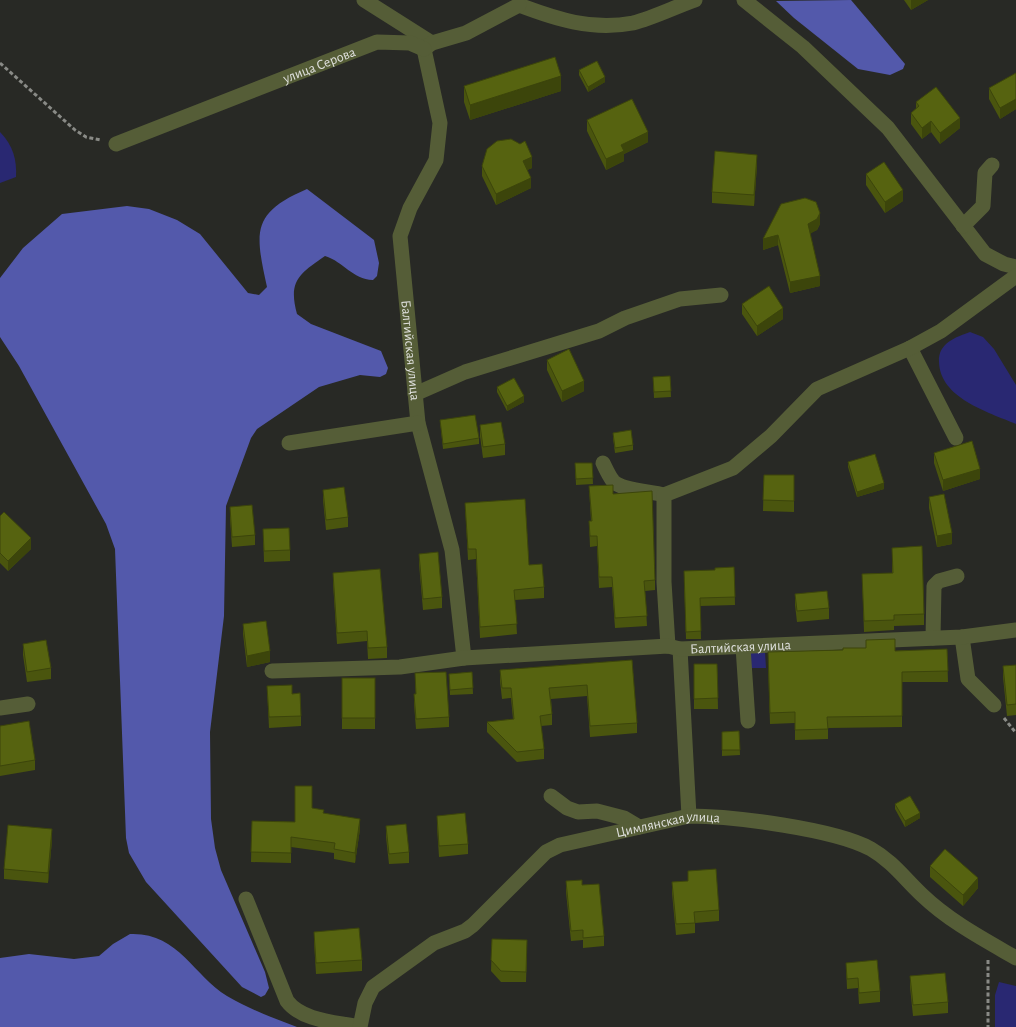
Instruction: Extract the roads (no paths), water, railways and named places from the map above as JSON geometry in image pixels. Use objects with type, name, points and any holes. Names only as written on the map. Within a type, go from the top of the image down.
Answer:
[{"type":"street","points":[[364,0],[428,46],[466,33],[519,3],[573,24],[592,25],[632,23],[695,0]]},
{"type":"street","points":[[744,0],[803,47],[888,128],[985,254],[1004,264],[1016,267]]},
{"type":"street","name":"улица Серова","points":[[116,144],[377,42],[410,43],[428,46]]},
{"type":"street","name":"Балтийская улица","points":[[428,46],[440,122],[436,160],[410,208],[400,236],[418,423],[452,550],[464,658]]},
{"type":"street","points":[[963,226],[983,206],[985,173],[992,165]]},
{"type":"street","points":[[603,463],[614,482],[623,487],[650,490],[664,495],[734,468],[771,436],[817,389],[910,348],[955,321],[1016,276]]},
{"type":"street","points":[[415,394],[465,372],[599,331],[626,318],[680,299],[721,295]]},
{"type":"street","points":[[910,348],[956,438]]},
{"type":"street","points":[[290,443],[418,423]]},
{"type":"street","points":[[664,495],[664,582],[674,648],[689,816]]},
{"type":"street","points":[[933,638],[934,586],[939,581],[956,576]]},
{"type":"street","name":"Балтийская улица","points":[[272,671],[400,667],[464,658],[962,637],[1016,630]]},
{"type":"street","points":[[962,637],[968,679],[994,705]]},
{"type":"street","points":[[743,647],[748,722]]},
{"type":"street","points":[[0,708],[28,704]]},
{"type":"street","points":[[551,796],[567,808],[578,812],[597,811],[624,818],[639,827]]},
{"type":"street","name":"Цимлянская улица","points":[[359,1027],[365,1003],[373,987],[434,944],[466,931],[539,857],[560,845],[689,816],[711,816],[801,829],[848,840],[871,849],[892,864],[930,901],[960,925],[1016,958]]},
{"type":"street","points":[[246,899],[287,1001],[293,1009],[311,1017],[359,1027]]}]
